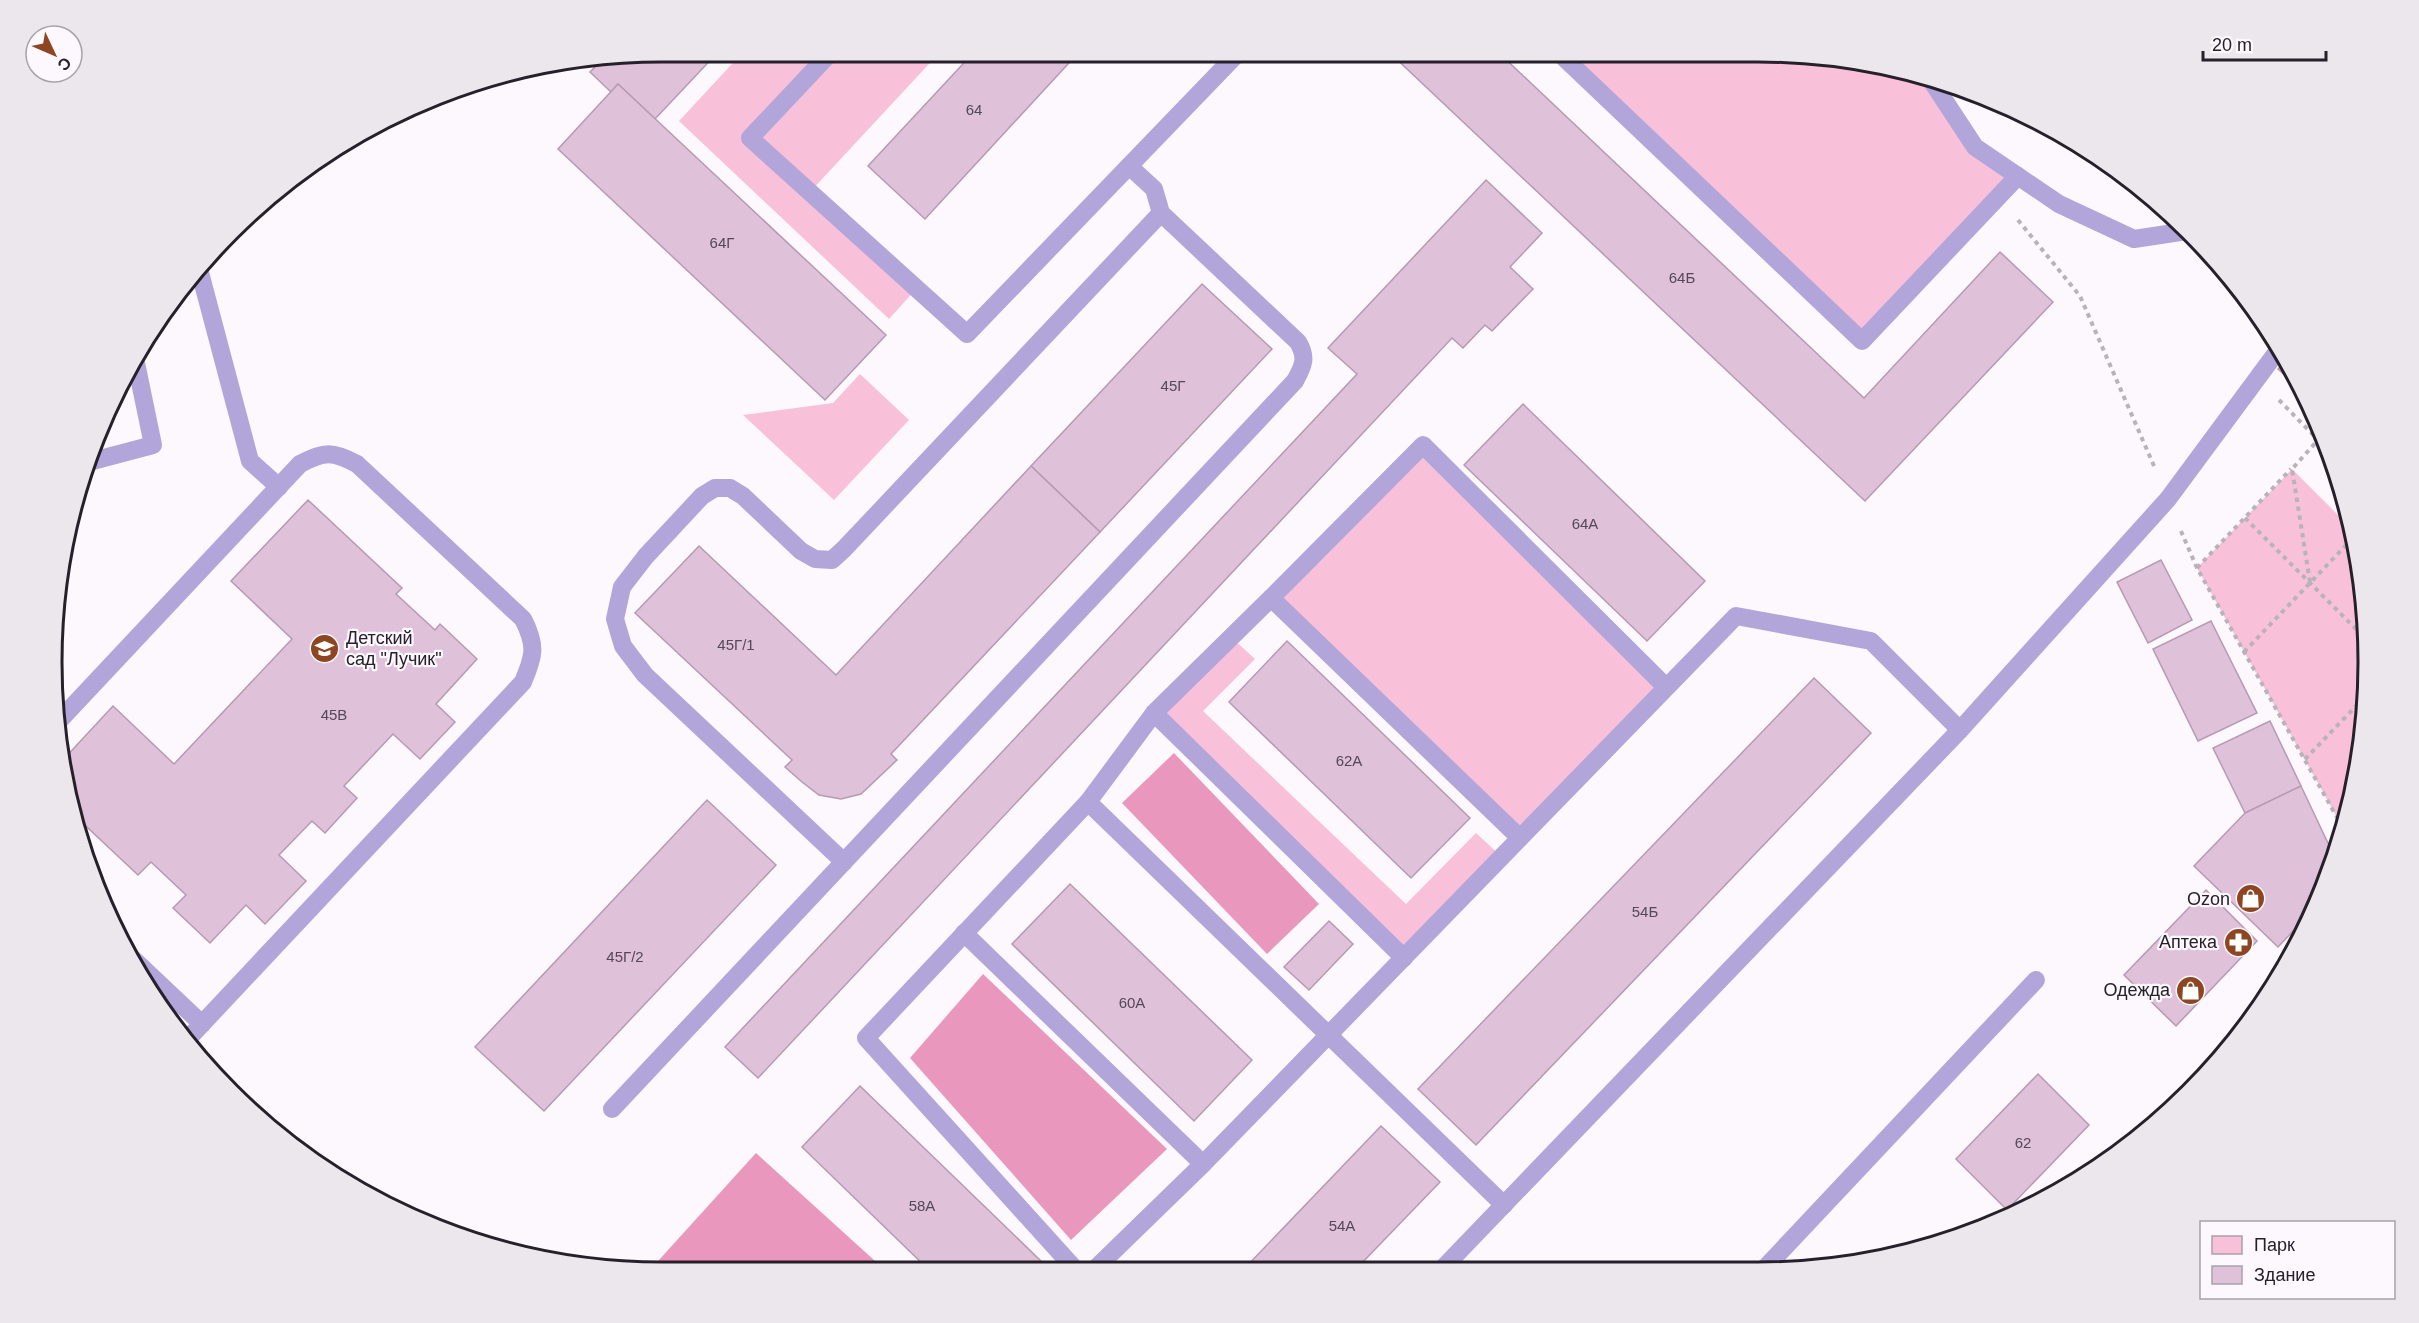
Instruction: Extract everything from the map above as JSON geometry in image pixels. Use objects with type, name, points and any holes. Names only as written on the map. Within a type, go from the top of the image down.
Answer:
[{"type":"lane","points":[[822,62],[750,138],[968,334],[1229,62]]},
{"type":"lane","points":[[1569,62],[1862,340],[2018,176]]},
{"type":"lane","points":[[1937,89],[1975,147],[2059,204],[2134,239],[2177,232]]},
{"type":"lane","points":[[612,1109],[1295,381],[1304,364],[1304,353],[1298,342],[1161,213],[1154,189],[1129,166]]},
{"type":"lane","points":[[844,862],[645,675],[623,646],[615,619],[622,587],[645,556],[694,505],[715,488],[730,488],[743,496],[801,551],[815,559],[832,560],[1161,213]]},
{"type":"lane","points":[[201,277],[250,461],[279,487]]},
{"type":"lane","points":[[1449,1262],[1960,730],[2168,499],[2274,357]]},
{"type":"lane","points":[[96,460],[153,445],[137,370]]},
{"type":"lane","points":[[1069,1262],[866,1038],[1088,802],[1155,713],[1423,445],[1666,687]]},
{"type":"lane","points":[[64,715],[300,464],[319,454],[339,454],[357,464],[523,619],[532,637],[533,658],[523,682],[192,1035]]},
{"type":"lane","points":[[1271,598],[1520,838]]},
{"type":"lane","points":[[1102,1262],[1203,1164],[1736,616],[1871,641],[1960,730]]},
{"type":"lane","points":[[1155,713],[1404,958]]},
{"type":"lane","points":[[1088,802],[1504,1205]]},
{"type":"lane","points":[[964,933],[1203,1164]]},
{"type":"lane","points":[[151,975],[202,1024]]},
{"type":"lane","points":[[1771,1261],[2036,980]]},
{"type":"path","points":[[2259,379],[2313,435]]},
{"type":"path","points":[[2197,568],[2316,442]]},
{"type":"path","points":[[2292,469],[2311,583]]},
{"type":"path","points":[[2245,518],[2356,629]]},
{"type":"path","points":[[2244,652],[2346,545]]},
{"type":"path","points":[[2305,759],[2355,707]]},
{"type":"green space","points":[[734,62],[931,62],[810,192],[916,289],[889,319],[679,121]]},
{"type":"green space","points":[[1569,62],[1797,63],[1875,73],[1937,89],[1975,147],[2018,176],[1862,341]]},
{"type":"green space","points":[[860,374],[909,420],[834,500],[743,415],[833,403]]},
{"type":"green space","points":[[1423,445],[1666,687],[1520,838],[1271,598]]},
{"type":"green space","points":[[2292,469],[2339,516],[2352,583],[2358,662],[2352,740],[2337,817],[2197,568]]},
{"type":"green space","points":[[1231,637],[1255,659],[1203,711],[1406,904],[1476,833],[1502,857],[1404,958],[1154,713]]},
{"type":"shaded area","points":[[1174,753],[1319,904],[1267,954],[1122,803]]},
{"type":"shaded area","points":[[983,974],[1167,1149],[1071,1240],[910,1058]]},
{"type":"shaded area","points":[[756,1153],[876,1262],[662,1262],[657,1262]]},
{"type":"building","points":[[709,62],[655,119],[618,84],[611,92],[590,72],[596,66],[622,63]]},
{"type":"building","points":[[965,62],[1070,62],[925,219],[868,166]]},
{"type":"building","points":[[1400,62],[1509,62],[1864,398],[2000,252],[2053,302],[1865,501]]},
{"type":"building","points":[[618,84],[886,335],[825,400],[558,149]]},
{"type":"building","points":[[1486,180],[1542,233],[1510,267],[1533,289],[1492,331],[1485,325],[1463,348],[1452,338],[758,1078],[725,1047],[1357,374],[1328,348]]},
{"type":"building","points":[[1202,284],[1272,349],[1100,532],[1031,466]]},
{"type":"building","points":[[1523,404],[1705,581],[1647,641],[1464,465]]},
{"type":"building","points":[[1031,466],[1100,532],[891,754],[897,760],[861,794],[841,799],[819,795],[802,782],[785,767],[792,760],[635,613],[699,546],[836,675]]},
{"type":"building","points":[[308,500],[402,588],[396,594],[435,630],[440,624],[477,659],[436,704],[455,722],[420,759],[393,734],[344,786],[357,798],[325,833],[312,821],[279,855],[306,881],[265,924],[246,905],[210,943],[173,908],[186,895],[151,862],[138,875],[84,824],[69,753],[113,706],[174,764],[292,639],[231,581]]},
{"type":"building","points":[[2161,560],[2192,620],[2148,643],[2117,582]]},
{"type":"building","points":[[2211,621],[2257,713],[2198,741],[2153,649]]},
{"type":"building","points":[[1287,641],[1470,818],[1411,878],[1229,702]]},
{"type":"building","points":[[1814,678],[1871,733],[1476,1145],[1418,1089]]},
{"type":"building","points":[[2270,721],[2301,786],[2245,813],[2213,748]]},
{"type":"building","points":[[2301,786],[2329,845],[2296,927],[2278,947],[2194,866],[2245,813]]},
{"type":"building","points":[[707,800],[776,865],[544,1111],[475,1047]]},
{"type":"building","points":[[1070,884],[1252,1060],[1194,1121],[1012,944]]},
{"type":"building","points":[[2206,890],[2257,941],[2176,1026],[2124,975]]},
{"type":"building","points":[[1329,921],[1353,944],[1309,990],[1284,967]]},
{"type":"building","points":[[2038,1074],[2089,1125],[2012,1205],[2005,1208],[1956,1159]]},
{"type":"building","points":[[860,1086],[1042,1262],[921,1262],[802,1147]]},
{"type":"building","points":[[1381,1126],[1440,1182],[1363,1262],[1251,1262]]},
{"type":"place","name":"Детский сад \"Лучик\"","points":[[325,648]]},
{"type":"place","name":"Ozon","points":[[2251,899]]},
{"type":"place","name":"Аптека","points":[[2238,942]]},
{"type":"place","name":"Одежда","points":[[2191,990]]}]
